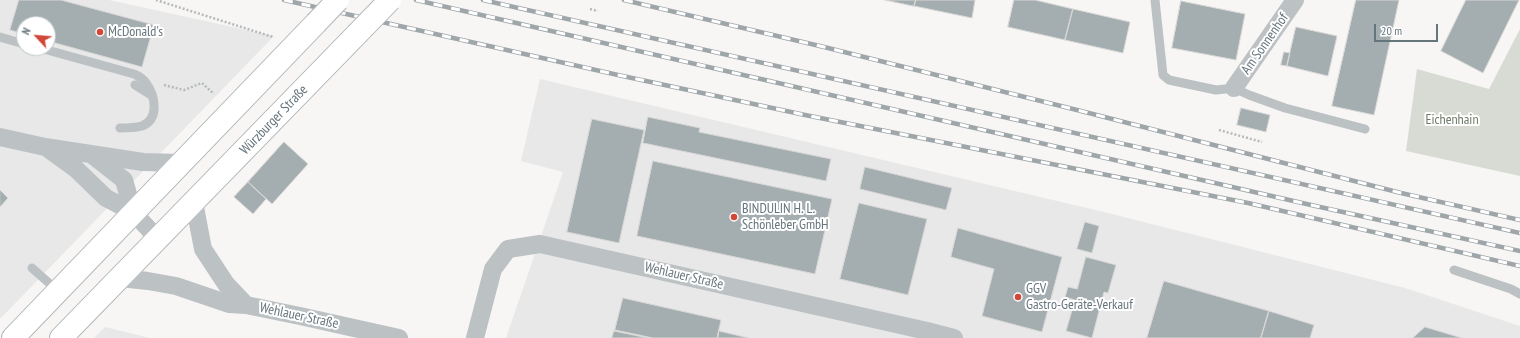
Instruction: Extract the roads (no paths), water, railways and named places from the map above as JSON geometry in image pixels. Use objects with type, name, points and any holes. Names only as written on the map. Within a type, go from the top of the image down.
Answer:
[{"type":"main road","points":[[13,338],[338,0]]},
{"type":"main road","name":"Würzburger Straße","points":[[61,338],[390,0]]},
{"type":"street","name":"Am Sonnenhof","points":[[1234,88],[1295,0]]},
{"type":"street","points":[[0,137],[45,147],[143,162],[181,164]]},
{"type":"street","points":[[45,147],[76,169],[106,198],[133,212],[158,239]]},
{"type":"street","points":[[89,153],[124,180],[133,212]]},
{"type":"street","name":"Wehlauer Straße","points":[[194,202],[203,249],[226,284],[246,306]]},
{"type":"street","name":"Wehlauer Straße","points":[[475,338],[493,269],[508,249],[540,244],[954,338]]},
{"type":"street","name":"Wehlauer Straße","points":[[120,278],[176,286],[229,304],[246,306],[399,338]]},
{"type":"lane","points":[[1155,0],[1163,75],[1169,80],[1216,90],[1234,88],[1285,108],[1365,128]]},
{"type":"lane","points":[[0,37],[16,42]]},
{"type":"lane","points":[[56,52],[134,74],[146,82],[155,108],[148,122],[142,126],[120,128]]},
{"type":"lane","points":[[135,85],[151,95]]},
{"type":"lane","points":[[32,268],[58,291]]},
{"type":"lane","points":[[1454,270],[1511,289],[1520,294]]},
{"type":"railway","points":[[284,0],[618,75],[805,115],[1248,203],[1520,266]]},
{"type":"railway","points":[[416,0],[1311,205],[1520,251]]},
{"type":"railway","points":[[483,0],[1520,233]]},
{"type":"railway","points":[[624,0],[824,47],[1401,193],[1520,220]]},
{"type":"place","name":"McDonald's","points":[[100,32]]},
{"type":"place","name":"BINDULIN H. L. Schönleber GmbH","points":[[734,217]]},
{"type":"place","name":"GGV Gastro-Geräte-Verkauf","points":[[1018,297]]},
{"type":"park label","name":"Eichenhain","points":[[1452,120]]}]
